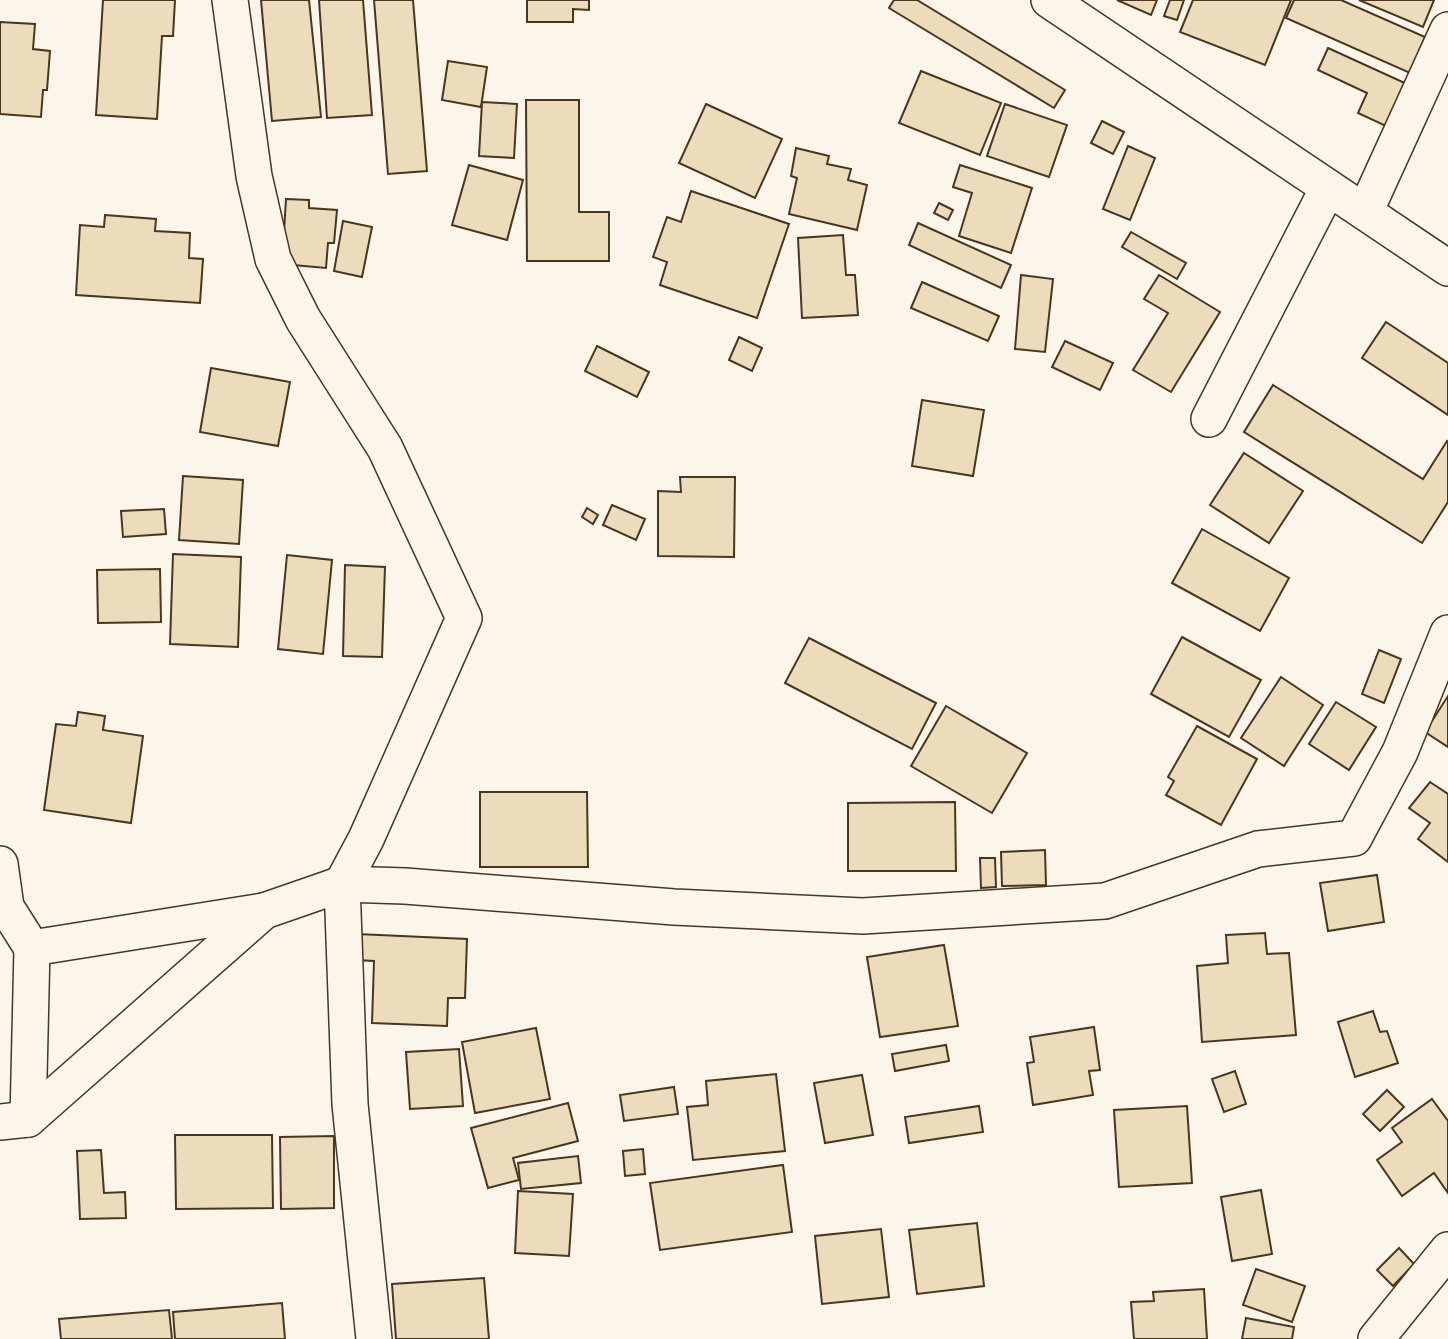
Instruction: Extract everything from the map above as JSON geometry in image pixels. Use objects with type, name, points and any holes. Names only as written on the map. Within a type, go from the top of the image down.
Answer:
[{"type":"street","points":[[230,0],[254,176],[273,258],[303,318],[385,447],[464,618],[366,839],[342,884],[350,1104],[374,1339]]},
{"type":"street","points":[[1049,0],[1448,268]]},
{"type":"street","points":[[1365,212],[1448,30]]},
{"type":"street","points":[[1209,419],[1328,188]]},
{"type":"street","points":[[32,948],[264,911],[342,884],[418,887],[674,907],[863,915],[1105,901],[1258,849],[1354,838],[1400,752],[1448,633]]},
{"type":"street","points":[[0,864],[6,906],[32,948],[14,1121]]},
{"type":"street","points":[[14,1121],[264,911]]},
{"type":"street","points":[[1376,1339],[1448,1250]]},
{"type":"building","points":[[103,0],[175,0],[173,36],[162,36],[157,119],[96,115]]},
{"type":"building","points":[[261,0],[309,0],[321,117],[272,121]]},
{"type":"building","points":[[319,0],[363,0],[372,115],[327,118]]},
{"type":"building","points":[[374,0],[413,0],[427,171],[388,174]]},
{"type":"building","points":[[527,0],[589,0],[589,10],[573,9],[573,22],[527,22]]},
{"type":"building","points":[[894,0],[917,0],[1065,90],[1054,108],[889,8]]},
{"type":"building","points":[[1117,0],[1157,0],[1151,15]]},
{"type":"building","points":[[1170,0],[1184,0],[1177,20],[1164,16]]},
{"type":"building","points":[[1193,0],[1291,0],[1265,65],[1180,32]]},
{"type":"building","points":[[1294,0],[1341,0],[1425,37],[1410,73],[1286,18]]},
{"type":"building","points":[[1359,0],[1434,0],[1423,27]]},
{"type":"building","points":[[0,22],[35,24],[33,49],[50,51],[47,90],[43,90],[41,117],[0,114]]},
{"type":"building","points":[[1328,48],[1407,84],[1388,127],[1358,113],[1367,93],[1318,70]]},
{"type":"building","points":[[448,61],[487,67],[481,107],[442,100]]},
{"type":"building","points":[[921,71],[1001,103],[980,155],[899,123]]},
{"type":"building","points":[[526,100],[579,100],[579,212],[609,212],[609,261],[527,261]]},
{"type":"building","points":[[482,102],[517,104],[514,158],[479,156]]},
{"type":"building","points":[[706,104],[782,139],[755,198],[679,163]]},
{"type":"building","points":[[1005,104],[1067,125],[1049,177],[987,156]]},
{"type":"building","points":[[1102,121],[1124,132],[1113,154],[1091,143]]},
{"type":"building","points":[[1128,146],[1155,158],[1130,220],[1103,209]]},
{"type":"building","points":[[796,148],[829,156],[827,164],[851,169],[848,180],[867,185],[857,230],[789,214],[797,178],[791,176]]},
{"type":"building","points":[[469,165],[523,180],[507,240],[452,225]]},
{"type":"building","points":[[960,165],[1032,188],[1011,253],[959,236],[972,193],[953,187]]},
{"type":"building","points":[[691,191],[789,224],[757,318],[660,285],[667,262],[653,257],[667,217],[681,222]]},
{"type":"building","points":[[286,199],[309,200],[309,208],[337,210],[334,243],[328,243],[326,268],[282,264]]},
{"type":"building","points":[[939,203],[953,210],[948,220],[934,213]]},
{"type":"building","points":[[105,215],[156,219],[155,231],[190,233],[189,258],[203,259],[200,303],[76,295],[80,225],[104,227]]},
{"type":"building","points":[[343,221],[372,227],[362,277],[334,271]]},
{"type":"building","points":[[918,223],[1011,265],[1001,288],[909,245]]},
{"type":"building","points":[[1131,232],[1186,263],[1177,279],[1122,247]]},
{"type":"building","points":[[843,235],[846,275],[855,275],[858,315],[802,318],[798,238]]},
{"type":"building","points":[[1021,275],[1053,279],[1045,352],[1015,349]]},
{"type":"building","points":[[1159,275],[1220,312],[1171,392],[1133,370],[1168,313],[1144,299]]},
{"type":"building","points":[[922,282],[999,316],[988,341],[911,308]]},
{"type":"building","points":[[1386,322],[1448,363],[1448,415],[1362,358]]},
{"type":"building","points":[[739,337],[762,348],[752,371],[729,360]]},
{"type":"building","points":[[1065,341],[1113,363],[1100,390],[1052,367]]},
{"type":"building","points":[[597,346],[649,372],[637,397],[585,371]]},
{"type":"building","points":[[211,368],[290,382],[278,446],[200,432]]},
{"type":"building","points":[[1273,385],[1423,479],[1448,442],[1448,502],[1422,543],[1244,432]]},
{"type":"building","points":[[922,400],[984,410],[973,476],[912,466]]},
{"type":"building","points":[[1244,453],[1303,491],[1269,543],[1210,505]]},
{"type":"building","points":[[183,476],[243,480],[239,544],[179,540]]},
{"type":"building","points":[[680,477],[735,477],[734,557],[658,556],[658,491],[681,492]]},
{"type":"building","points":[[612,505],[645,519],[636,540],[603,525]]},
{"type":"building","points":[[587,508],[598,515],[593,524],[582,517]]},
{"type":"building","points":[[164,509],[166,534],[123,537],[121,511]]},
{"type":"building","points":[[1202,529],[1289,578],[1260,631],[1172,583]]},
{"type":"building","points":[[173,554],[241,557],[238,647],[170,644]]},
{"type":"building","points":[[287,555],[332,560],[323,654],[278,649]]},
{"type":"building","points":[[345,565],[385,567],[382,657],[343,656]]},
{"type":"building","points":[[160,569],[161,622],[98,623],[97,570]]},
{"type":"building","points":[[1182,637],[1261,680],[1229,737],[1151,694]]},
{"type":"building","points":[[809,638],[936,703],[912,749],[785,683]]},
{"type":"building","points":[[1379,650],[1401,659],[1384,703],[1362,694]]},
{"type":"building","points":[[1281,677],[1323,705],[1284,766],[1241,738]]},
{"type":"building","points":[[1448,696],[1448,747],[1425,732]]},
{"type":"building","points":[[1336,702],[1376,727],[1349,770],[1309,744]]},
{"type":"building","points":[[946,706],[1027,753],[992,813],[911,766]]},
{"type":"building","points":[[78,712],[105,716],[103,730],[143,736],[131,823],[44,810],[56,724],[76,726]]},
{"type":"building","points":[[1197,726],[1257,759],[1221,825],[1166,795],[1174,781],[1168,777]]},
{"type":"building","points":[[1430,782],[1448,794],[1448,862],[1418,839],[1430,823],[1409,808]]},
{"type":"building","points":[[480,792],[587,792],[588,867],[480,867]]},
{"type":"building","points":[[955,802],[956,871],[848,871],[848,803]]},
{"type":"building","points":[[1045,850],[1046,885],[1002,886],[1001,852]]},
{"type":"building","points":[[980,858],[995,858],[996,887],[981,888]]},
{"type":"building","points":[[1377,875],[1384,922],[1328,931],[1320,883]]},
{"type":"building","points":[[1265,933],[1267,954],[1289,953],[1296,1035],[1202,1042],[1197,966],[1228,963],[1226,935]]},
{"type":"building","points":[[357,934],[467,939],[465,998],[448,998],[447,1026],[372,1023],[374,961],[356,960]]},
{"type":"building","points":[[944,945],[958,1026],[880,1037],[867,957]]},
{"type":"building","points":[[1373,1011],[1380,1032],[1387,1031],[1398,1063],[1355,1077],[1338,1022]]},
{"type":"building","points":[[1094,1027],[1100,1070],[1089,1071],[1093,1095],[1033,1105],[1027,1063],[1034,1062],[1030,1037]]},
{"type":"building","points":[[536,1028],[550,1099],[475,1113],[462,1042]]},
{"type":"building","points":[[946,1045],[949,1061],[895,1071],[892,1054]]},
{"type":"building","points":[[459,1049],[463,1106],[410,1109],[406,1052]]},
{"type":"building","points":[[1235,1071],[1246,1104],[1224,1112],[1212,1079]]},
{"type":"building","points":[[776,1074],[785,1151],[693,1160],[687,1107],[708,1105],[706,1081]]},
{"type":"building","points":[[862,1075],[873,1135],[825,1143],[814,1083]]},
{"type":"building","points":[[674,1087],[678,1114],[624,1121],[620,1095]]},
{"type":"building","points":[[1387,1090],[1404,1107],[1380,1131],[1363,1114]]},
{"type":"building","points":[[1432,1099],[1448,1121],[1448,1193],[1434,1173],[1402,1196],[1377,1160],[1402,1142],[1392,1128]]},
{"type":"building","points":[[568,1103],[578,1141],[513,1158],[519,1180],[488,1188],[471,1128]]},
{"type":"building","points":[[979,1106],[983,1132],[909,1143],[905,1117]]},
{"type":"building","points":[[1187,1106],[1192,1183],[1119,1187],[1114,1110]]},
{"type":"building","points":[[175,1135],[272,1135],[273,1208],[176,1209]]},
{"type":"building","points":[[334,1136],[334,1208],[281,1209],[280,1137]]},
{"type":"building","points":[[643,1149],[645,1174],[625,1176],[623,1151]]},
{"type":"building","points":[[101,1150],[104,1193],[125,1192],[126,1218],[80,1219],[77,1151]]},
{"type":"building","points":[[578,1156],[581,1183],[521,1189],[518,1163]]},
{"type":"building","points":[[783,1165],[792,1232],[660,1250],[650,1183]]},
{"type":"building","points":[[1261,1190],[1272,1254],[1232,1261],[1221,1197]]},
{"type":"building","points":[[518,1191],[573,1194],[569,1256],[515,1253]]},
{"type":"building","points":[[977,1223],[984,1286],[917,1294],[909,1230]]},
{"type":"building","points":[[881,1229],[889,1297],[822,1304],[815,1236]]},
{"type":"building","points":[[1399,1248],[1414,1264],[1393,1286],[1377,1270]]},
{"type":"building","points":[[1256,1269],[1305,1286],[1292,1322],[1243,1305]]},
{"type":"building","points":[[484,1278],[489,1339],[396,1339],[392,1284]]},
{"type":"building","points":[[1204,1289],[1207,1339],[1134,1339],[1131,1302],[1154,1301],[1153,1292]]},
{"type":"building","points":[[282,1303],[285,1339],[175,1339],[173,1312]]},
{"type":"building","points":[[169,1310],[172,1339],[61,1339],[59,1319]]},
{"type":"building","points":[[1246,1318],[1294,1327],[1292,1339],[1242,1339]]}]
